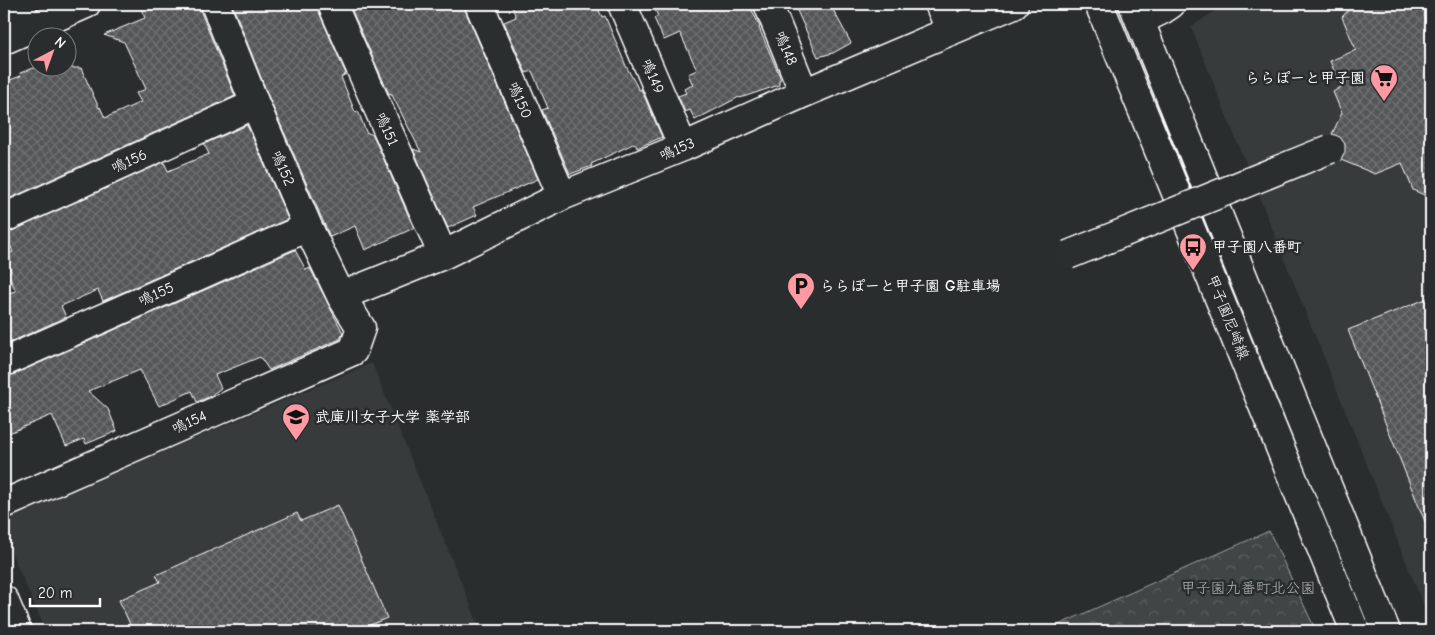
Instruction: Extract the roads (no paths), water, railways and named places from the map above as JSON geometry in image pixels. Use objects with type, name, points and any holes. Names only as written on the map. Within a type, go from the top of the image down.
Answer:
[{"type":"street","points":[[4,12],[23,4]]},
{"type":"street","points":[[4,40],[86,4]]},
{"type":"street","name":"鳴152","points":[[215,4],[255,104],[308,227],[341,296],[361,328]]},
{"type":"street","name":"鳴151","points":[[332,4],[443,255]]},
{"type":"street","name":"鳴150","points":[[479,4],[562,196]]},
{"type":"street","name":"鳴149","points":[[622,4],[684,148]]},
{"type":"street","name":"鳴148","points":[[768,4],[804,93]]},
{"type":"street","points":[[939,4],[951,30]]},
{"type":"street","name":"鳴153","points":[[341,296],[443,255],[562,196],[684,148],[804,93],[1014,4]]},
{"type":"street","name":"甲子園尼崎線","points":[[1099,4],[1355,631]]},
{"type":"street","points":[[1136,12],[1162,10],[1171,4]]},
{"type":"street","name":"甲子園尼崎線","points":[[1136,12],[1386,631]]},
{"type":"street","name":"鳴156","points":[[4,218],[255,104]]},
{"type":"street","points":[[1068,254],[1330,149]]},
{"type":"street","name":"鳴155","points":[[4,362],[308,227]]},
{"type":"street","name":"鳴154","points":[[4,504],[353,350],[361,328]]},
{"type":"street","points":[[4,600],[17,631]]},
{"type":"place","name":"ららぽーと甲子園","points":[[1384,102]]},
{"type":"place","name":"甲子園八番町","points":[[1193,271]]},
{"type":"place","name":"ららぽーと甲子園 G駐車場","points":[[801,310]]},
{"type":"place","name":"武庫川女子大学 薬学部","points":[[296,441]]},
{"type":"park label","name":"甲子園九番町北公園","points":[[1248,588]]}]
